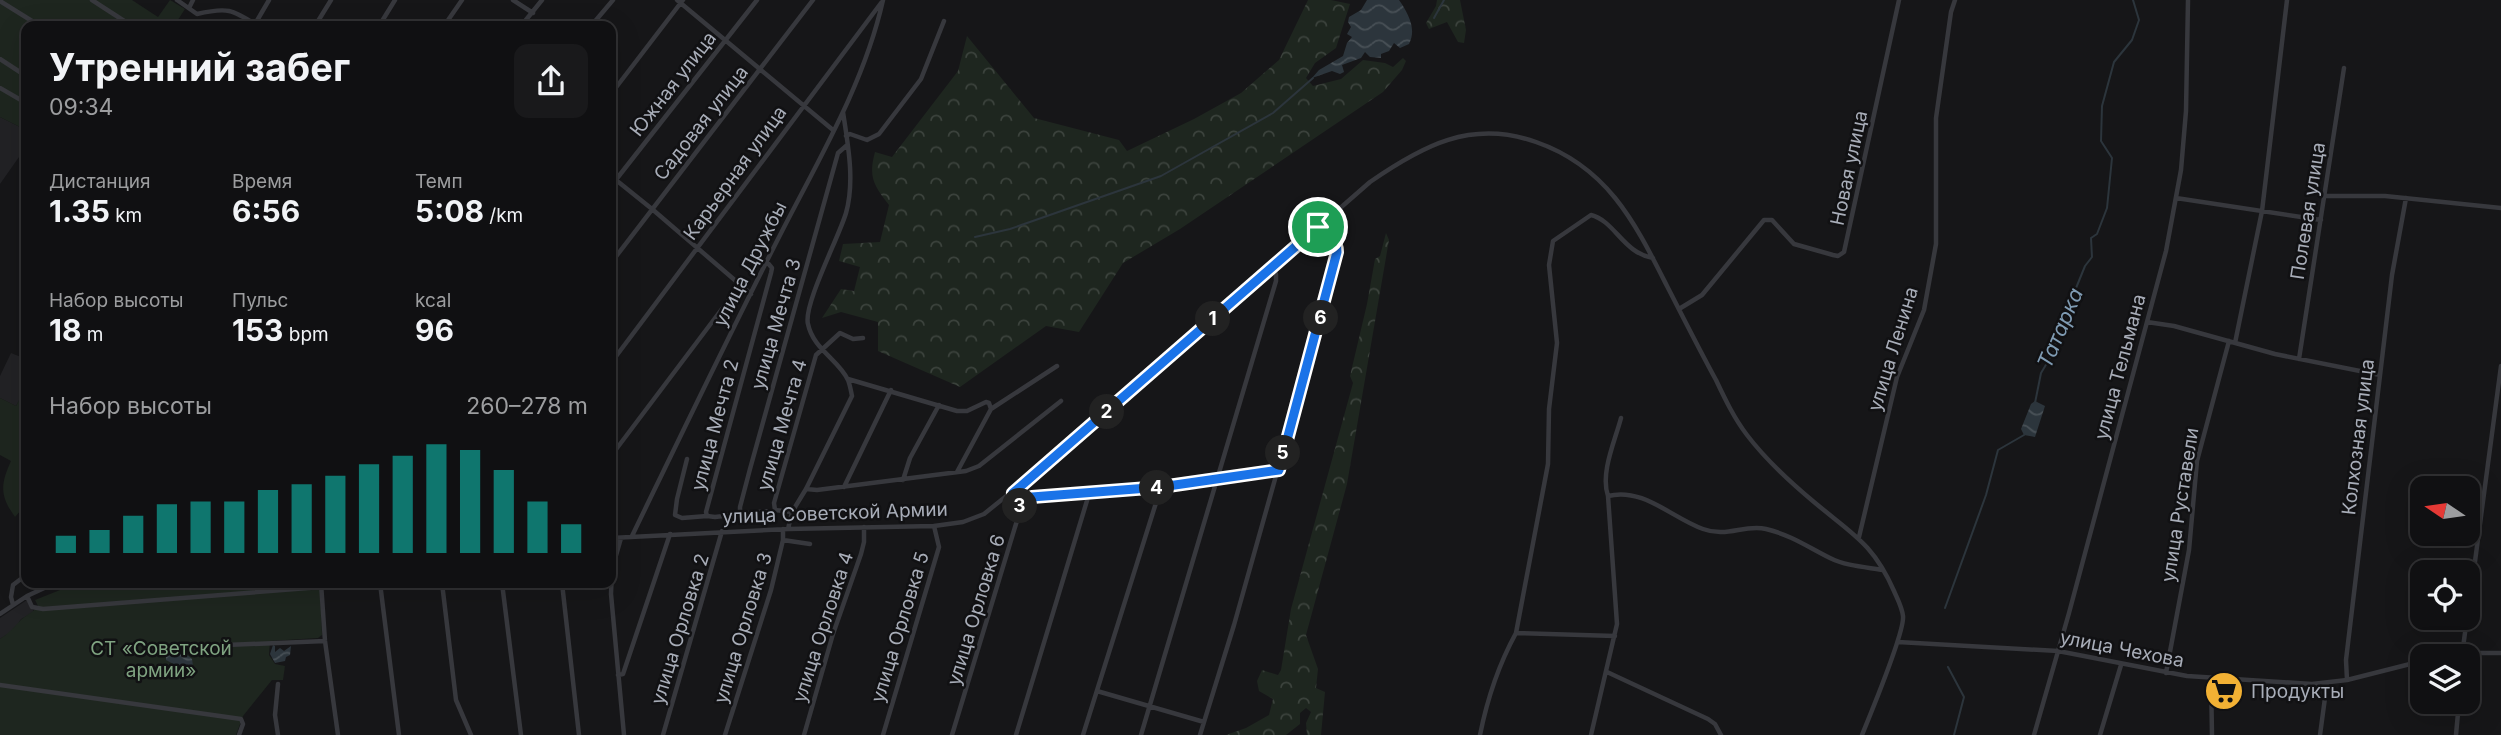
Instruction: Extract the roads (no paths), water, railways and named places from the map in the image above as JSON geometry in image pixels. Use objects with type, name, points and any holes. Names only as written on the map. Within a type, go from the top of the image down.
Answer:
[{"type":"street","points":[[92,0],[124,21]]},
{"type":"street","points":[[177,0],[197,14],[212,9],[227,10],[248,21]]},
{"type":"street","points":[[189,8],[193,0]]},
{"type":"street","points":[[258,21],[270,0]]},
{"type":"street","points":[[317,21],[331,0]]},
{"type":"street","points":[[382,21],[395,0]]},
{"type":"street","points":[[447,21],[462,0]]},
{"type":"street","points":[[513,0],[533,13]]},
{"type":"street","points":[[526,21],[542,0]]},
{"type":"street","points":[[595,21],[613,0]]},
{"type":"street","name":"Южная улица","points":[[616,174],[757,0]]},
{"type":"street","name":"Садовая улица","points":[[616,256],[813,0]]},
{"type":"street","name":"Карьерная улица","points":[[616,356],[883,0]]},
{"type":"street","name":"улица Дружбы","points":[[631,537],[843,110],[874,39],[883,0]]},
{"type":"street","name":"Новая улица","points":[[1679,309],[1702,295],[1764,220],[1772,220],[1794,244],[1838,256],[1844,252],[1899,0]]},
{"type":"street","name":"улица Ленина","points":[[1859,537],[1894,389],[1924,310],[1933,264],[1936,244],[1936,118],[1955,0]]},
{"type":"street","name":"улица Тельмана","points":[[2034,735],[2166,251],[2176,198],[2186,111],[2188,0]]},
{"type":"street","points":[[2262,211],[2287,0]]},
{"type":"street","points":[[0,1],[32,21]]},
{"type":"street","points":[[616,87],[680,1],[759,71],[833,130]]},
{"type":"street","points":[[846,136],[850,134],[867,140],[880,134],[921,79],[944,21]]},
{"type":"street","points":[[0,59],[21,73]]},
{"type":"street","name":"Полевая улица","points":[[2299,359],[2344,68]]},
{"type":"street","points":[[0,88],[21,100]]},
{"type":"street","name":"улица Мечта 4","points":[[822,351],[807,323],[809,307],[846,213],[850,179],[843,110]]},
{"type":"street","name":"улица Советской Армии","points":[[616,538],[722,531],[934,526],[973,519],[994,508],[1013,493],[1370,182],[1405,158],[1437,142],[1475,133],[1500,133],[1550,146],[1593,173],[1619,200],[1653,258],[1746,434],[1796,487],[1859,537],[1884,570],[1903,616],[1898,642]]},
{"type":"street","name":"улица Мечта 3","points":[[740,514],[838,153],[846,146]]},
{"type":"street","points":[[616,180],[751,294]]},
{"type":"street","points":[[2325,196],[2385,196],[2501,208]]},
{"type":"street","points":[[2176,198],[2321,219]]},
{"type":"street","name":"Колхозная улица","points":[[2347,680],[2346,660],[2392,275],[2406,198]]},
{"type":"street","name":"улица Руставели","points":[[2166,673],[2189,550],[2197,461],[2232,342],[2262,211]]},
{"type":"street","points":[[1480,735],[1485,711],[1516,634],[1548,464],[1549,409],[1557,343],[1549,265],[1553,241],[1591,215],[1599,218],[1629,248],[1653,258]]},
{"type":"street","points":[[1200,735],[1279,470],[1337,252],[1337,244],[1332,237],[1318,227]]},
{"type":"street","name":"улица Мечта 2","points":[[766,262],[772,268],[771,273],[706,509],[707,516],[775,510],[792,512]]},
{"type":"street","points":[[1141,735],[1276,281],[1276,274],[1272,269]]},
{"type":"street","points":[[616,449],[740,285]]},
{"type":"street","points":[[2147,322],[2174,326],[2299,359],[2380,376]]},
{"type":"street","name":"улица Мечта 4","points":[[775,510],[774,503],[816,355],[840,334],[853,339],[863,338]]},
{"type":"street","points":[[822,351],[848,379],[963,412],[986,402],[991,409]]},
{"type":"street","points":[[957,473],[991,409],[1057,366]]},
{"type":"street","points":[[2475,560],[2501,366]]},
{"type":"street","name":"улица Орловка 3","points":[[725,735],[771,590],[785,529],[852,396],[848,379]]},
{"type":"street","points":[[844,487],[891,390]]},
{"type":"street","points":[[806,489],[957,473],[979,466],[1061,401]]},
{"type":"street","points":[[902,480],[939,405]]},
{"type":"street","points":[[1591,735],[1615,636],[1618,612],[1605,482],[1621,418]]},
{"type":"street","points":[[687,459],[675,515],[682,518],[707,516]]},
{"type":"street","points":[[1013,493],[1020,506],[1032,497],[1161,487],[1279,470]]},
{"type":"street","points":[[1083,735],[1161,487]]},
{"type":"street","points":[[1018,488],[1032,497]]},
{"type":"street","points":[[1016,735],[1089,494]]},
{"type":"street","points":[[1608,496],[1625,495],[1650,502],[1711,531],[1732,533],[1749,528],[1783,533],[1847,565],[1884,570]]},
{"type":"street","name":"улица Орловка 6","points":[[952,735],[1020,506]]},
{"type":"street","name":"улица Орловка 5","points":[[883,735],[939,547],[934,526]]},
{"type":"street","name":"улица Орловка 4","points":[[804,735],[833,634],[861,554],[864,527]]},
{"type":"street","name":"улица Орловка 2","points":[[663,735],[722,531]]},
{"type":"street","points":[[618,675],[623,674],[670,534]]},
{"type":"street","points":[[616,555],[621,538]]},
{"type":"street","points":[[783,540],[810,544]]},
{"type":"street","points":[[13,605],[13,585],[21,579]]},
{"type":"street","points":[[0,614],[44,588]]},
{"type":"street","points":[[27,596],[32,607],[43,609],[286,588]]},
{"type":"street","points":[[321,588],[325,641],[338,735]]},
{"type":"street","points":[[381,588],[399,735]]},
{"type":"street","points":[[443,588],[456,700],[471,735]]},
{"type":"street","points":[[503,588],[521,735]]},
{"type":"street","points":[[563,588],[579,735]]},
{"type":"street","points":[[611,588],[624,735]]},
{"type":"street","points":[[1516,634],[1615,636]]},
{"type":"street","points":[[202,646],[325,641]]},
{"type":"street","points":[[1862,735],[1898,642]]},
{"type":"street","name":"улица Чехова","points":[[1898,642],[2058,651],[2166,673],[2211,678],[2327,683],[2410,664]]},
{"type":"street","points":[[2480,654],[2501,653]]},
{"type":"street","points":[[2099,735],[2121,665]]},
{"type":"street","points":[[1607,672],[1708,719],[1715,724],[1721,735]]},
{"type":"street","points":[[2211,678],[2212,735]]},
{"type":"street","points":[[2320,735],[2327,683]]},
{"type":"street","points":[[278,684],[275,715],[278,735]]},
{"type":"street","points":[[0,685],[242,719],[239,735]]},
{"type":"street","points":[[1097,691],[1204,722]]},
{"type":"street","points":[[2456,735],[2458,714]]},
{"type":"water","points":[[1367,0],[1399,0],[1412,27],[1409,44],[1400,48],[1394,43],[1389,51],[1381,54],[1381,58],[1370,57],[1365,52],[1361,58],[1342,65],[1344,72],[1340,74],[1332,71],[1312,78],[1319,70],[1343,56],[1352,37],[1347,34],[1351,27],[1349,17],[1361,10]]},
{"type":"water","points":[[2035,401],[2045,406],[2035,437],[2024,435],[2021,429],[2031,404]]},
{"type":"water","points":[[273,645],[275,652],[280,648],[284,651],[291,646],[290,655],[285,661],[275,663],[270,654]]},
{"type":"water","points":[[175,651],[185,653],[192,659],[193,666],[189,671],[180,671],[179,667],[166,660],[166,655]]},
{"type":"waterway","points":[[1434,18],[1444,0]]},
{"type":"waterway","name":"Татарка","points":[[2035,403],[2041,373],[2056,348],[2057,330],[2085,266],[2092,257],[2091,238],[2097,234],[2107,208],[2112,158],[2101,141],[2102,106],[2114,62],[2132,40],[2139,20],[2133,0]]},
{"type":"waterway","points":[[975,237],[1010,229],[1161,176],[1273,113],[1313,78]]},
{"type":"waterway","name":"Татарка","points":[[1945,608],[1986,495],[1998,450],[2024,435]]},
{"type":"waterway","name":"Татарка","points":[[1948,667],[1964,697],[1954,735]]},
{"type":"place","name":"Продукты","points":[[2224,691]]},
{"type":"park label","name":"СТ «Советской армии»","points":[[161,659]]}]
